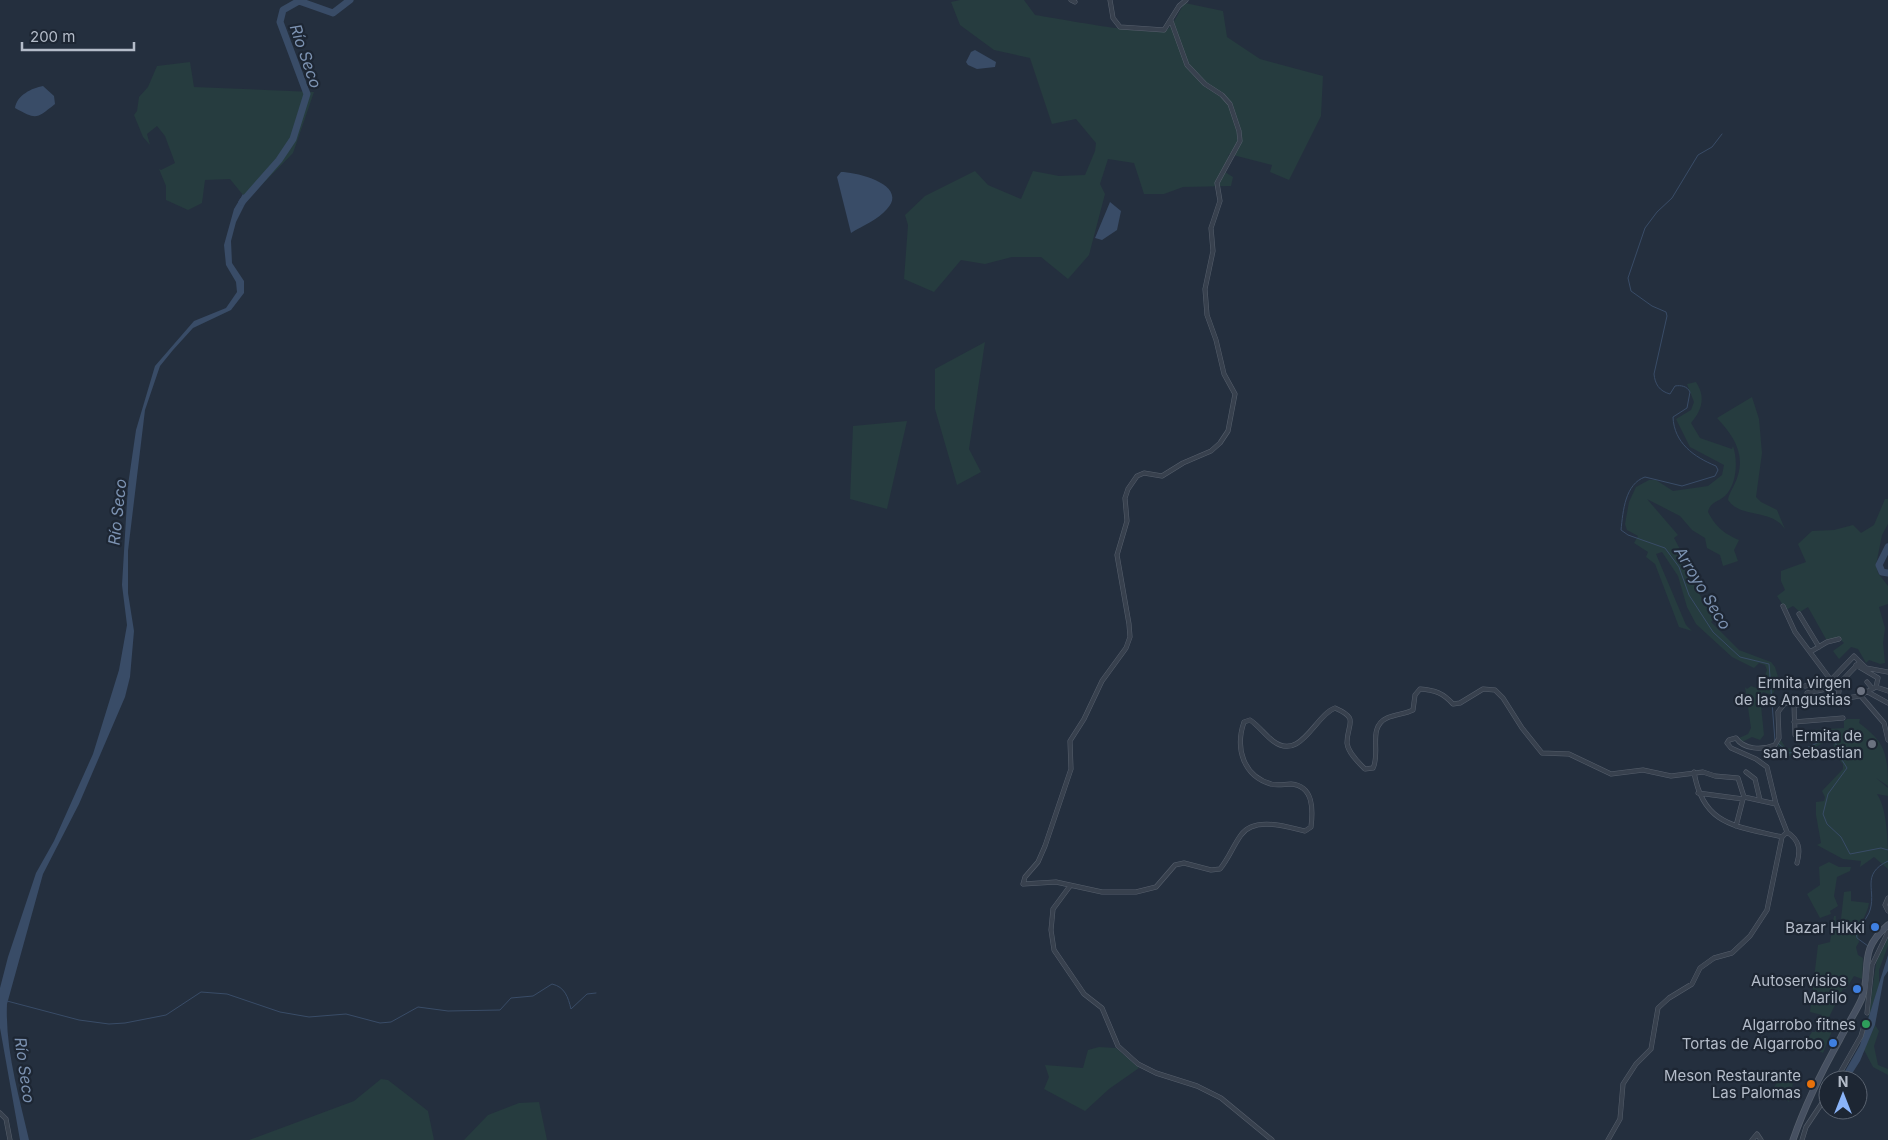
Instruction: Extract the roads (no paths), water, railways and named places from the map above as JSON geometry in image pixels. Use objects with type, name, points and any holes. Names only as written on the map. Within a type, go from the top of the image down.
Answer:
[{"type":"street","points":[[1110,0],[1113,18],[1120,26],[1164,30],[1179,6],[1186,0]]},
{"type":"street","points":[[1171,21],[1187,65],[1205,84],[1222,95],[1230,104],[1239,131],[1240,141],[1217,183],[1220,201],[1211,228],[1213,251],[1205,289],[1207,315],[1216,340],[1224,374],[1236,394],[1228,431],[1220,443],[1211,451],[1162,476],[1144,473],[1137,476],[1128,489],[1125,498],[1127,521],[1119,541],[1117,555],[1130,624],[1130,637],[1126,648],[1102,681],[1084,719],[1070,740],[1071,769],[1045,846],[1038,862],[1025,877],[1024,884],[1056,882],[1102,892],[1136,892],[1156,887],[1163,882],[1175,865],[1184,863],[1212,870],[1220,869],[1242,833],[1250,826],[1270,825],[1305,831],[1311,827],[1313,812],[1311,800],[1305,790],[1293,784],[1272,784],[1250,772],[1244,764],[1240,752],[1240,731],[1244,722],[1250,720],[1275,742],[1288,746],[1301,742],[1327,710],[1334,708],[1347,713],[1351,720],[1347,744],[1350,751],[1365,769],[1373,768],[1376,762],[1375,738],[1378,727],[1384,718],[1413,710],[1415,695],[1420,689],[1445,694],[1453,704],[1460,703],[1483,688],[1495,690],[1503,698],[1522,728],[1542,753],[1569,754],[1611,774],[1643,770],[1671,776],[1694,772],[1738,778],[1743,798],[1736,826]]},
{"type":"street","points":[[1783,606],[1795,632],[1839,691],[1838,698],[1794,704],[1786,703],[1778,712],[1779,738],[1774,745],[1767,748],[1744,746],[1736,738],[1729,740],[1727,743],[1730,748],[1756,758],[1767,767],[1776,804],[1787,832],[1795,837],[1798,843],[1800,850],[1797,863]]},
{"type":"street","points":[[1799,614],[1818,647]]},
{"type":"street","points":[[1810,652],[1839,638]]},
{"type":"street","points":[[1804,686],[1831,680],[1854,656],[1858,664],[1878,678],[1874,688],[1860,695],[1842,699]]},
{"type":"street","points":[[1858,664],[1866,668],[1888,672]]},
{"type":"street","points":[[1807,693],[1836,687],[1858,664]]},
{"type":"street","points":[[1867,682],[1874,688],[1888,691]]},
{"type":"street","points":[[1866,691],[1888,703]]},
{"type":"street","points":[[1860,695],[1874,709],[1873,712],[1884,723],[1888,740]]},
{"type":"street","points":[[1870,705],[1876,698]]},
{"type":"street","points":[[1794,704],[1795,735]]},
{"type":"street","points":[[1794,722],[1843,718]]},
{"type":"street","points":[[1694,772],[1697,792],[1714,814],[1736,826],[1782,837]]},
{"type":"street","points":[[1746,772],[1755,779],[1760,800]]},
{"type":"street","points":[[1697,792],[1760,800],[1776,804]]},
{"type":"street","points":[[1608,1140],[1620,1119],[1624,1084],[1636,1064],[1651,1049],[1658,1008],[1669,998],[1692,984],[1700,968],[1714,958],[1732,953],[1750,936],[1767,910],[1782,837],[1787,832]]},
{"type":"street","points":[[1070,886],[1053,909],[1051,930],[1054,950],[1084,994],[1102,1008],[1118,1046],[1138,1064],[1156,1073],[1197,1086],[1221,1098],[1272,1140]]},
{"type":"street","points":[[1888,898],[1885,905],[1888,910]]},
{"type":"street","points":[[1794,1140],[1802,1114],[1862,998],[1866,962],[1871,947],[1879,932],[1888,925]]},
{"type":"street","points":[[1867,1013],[1872,965],[1888,932]]},
{"type":"street","points":[[1842,1070],[1857,1044],[1865,1022]]},
{"type":"street","points":[[1802,1140],[1806,1127],[1818,1109]]},
{"type":"street","points":[[0,1113],[6,1119],[10,1140]]},
{"type":"street","points":[[1752,1140],[1756,1134],[1761,1140]]},
{"type":"water","points":[[975,50],[996,62],[995,67],[977,69],[968,65],[966,62],[971,52]]},
{"type":"water","points":[[43,86],[54,96],[55,104],[49,109],[40,115],[32,116],[15,108],[16,103],[22,96],[34,88]]},
{"type":"water","points":[[841,172],[868,177],[886,187],[891,193],[892,201],[884,213],[851,233],[837,177]]},
{"type":"water","points":[[243,194],[247,200],[236,222],[231,241],[232,263],[244,281],[244,293],[231,310],[193,328],[173,350],[160,366],[145,410],[128,551],[128,593],[134,631],[130,677],[125,697],[79,804],[43,874],[7,1004],[10,1055],[29,1140],[20,1140],[0,1028],[0,988],[8,957],[36,873],[54,841],[93,754],[119,670],[127,625],[122,585],[128,485],[136,430],[155,366],[194,321],[226,308],[237,292],[236,282],[226,265],[224,245],[234,209]]},
{"type":"water","points":[[1110,202],[1121,211],[1117,230],[1102,240],[1095,238]]},
{"type":"water","points":[[1888,955],[1888,971],[1884,977],[1875,1025],[1854,1070],[1846,1070],[1860,1045]]},
{"type":"waterway","name":"Río Seco","points":[[242,202],[279,160],[293,139],[307,94],[280,22],[283,10],[299,1],[333,13],[350,0]]},
{"type":"waterway","name":"Arroyo Seco","points":[[1722,134],[1712,147],[1698,155],[1672,198],[1657,212],[1645,228],[1628,278],[1631,291],[1652,306],[1666,312],[1667,316],[1654,374],[1658,387],[1666,393],[1670,394],[1675,386],[1686,387],[1690,392],[1687,408],[1673,417],[1677,434],[1687,448],[1700,458],[1716,466],[1718,470],[1715,476],[1682,486],[1645,477],[1638,481],[1626,499],[1621,530],[1628,535],[1665,548],[1679,567],[1689,595],[1713,632],[1740,657],[1769,664],[1775,741]]},
{"type":"waterway","points":[[1888,547],[1879,565],[1882,572],[1888,573]]},
{"type":"waterway","name":"Arroyo Seco","points":[[1778,743],[1789,753],[1800,751],[1830,737],[1834,739],[1847,768],[1828,794],[1823,814],[1827,824],[1841,837],[1850,854],[1881,848],[1888,850]]},
{"type":"waterway","name":"Arroyo Seco","points":[[1868,946],[1857,938],[1856,933],[1869,913],[1872,898],[1871,884],[1874,872],[1879,866],[1888,861]]},
{"type":"waterway","points":[[7,1001],[79,1020],[109,1024],[125,1023],[166,1015],[201,992],[227,994],[280,1012],[309,1017],[346,1014],[380,1023],[391,1022],[418,1007],[448,1011],[500,1010],[511,998],[533,996],[552,984],[563,990],[571,1009],[587,994],[596,993]]},
{"type":"place","name":"Ermita virgen de las Angustias","points":[[1861,691]]},
{"type":"place","name":"Ermita de san Sebastian","points":[[1872,744]]},
{"type":"place","name":"Bazar Hikki","points":[[1875,927]]},
{"type":"place","name":"Autoservisios Marilo","points":[[1857,989]]},
{"type":"place","name":"Algarrobo fitnes","points":[[1866,1024]]},
{"type":"place","name":"Tortas de Algarrobo","points":[[1833,1043]]},
{"type":"place","name":"Meson Restaurante Las Palomas","points":[[1811,1084]]}]
